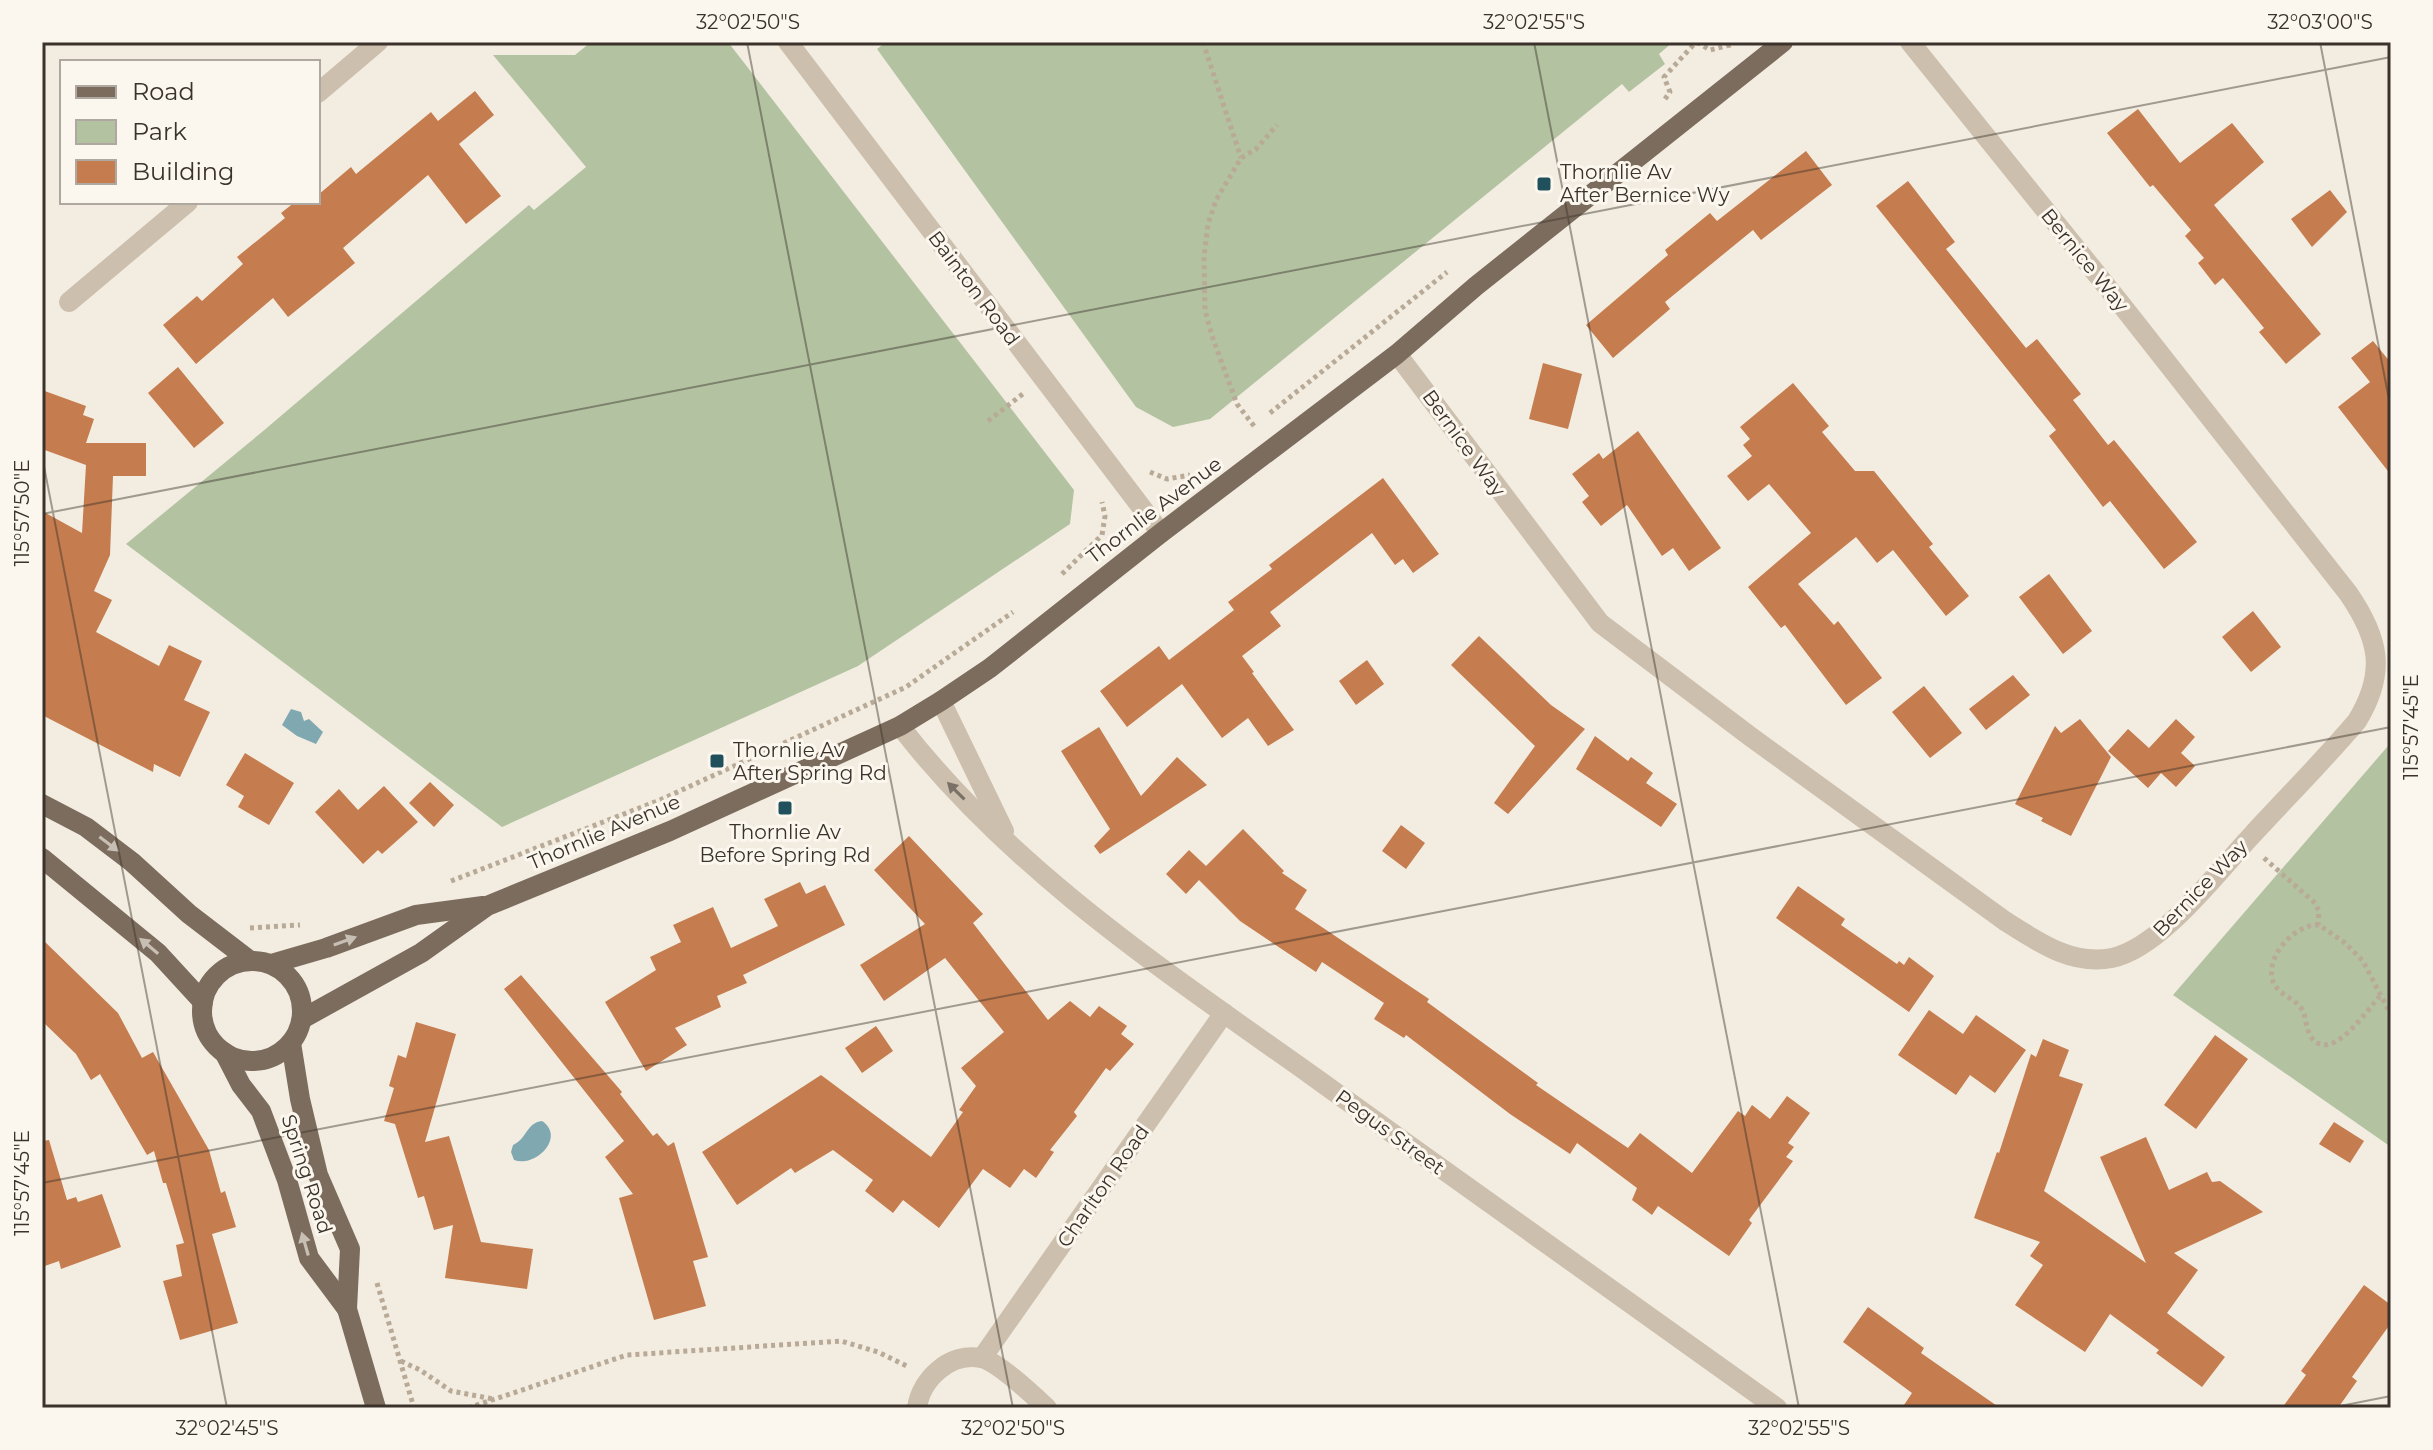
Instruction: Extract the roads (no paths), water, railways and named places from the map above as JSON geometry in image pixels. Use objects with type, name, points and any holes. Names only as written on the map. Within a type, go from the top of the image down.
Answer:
[{"type":"main road","name":"Thornlie Avenue","points":[[302,1019],[421,953],[487,906],[670,831],[900,726],[941,701],[990,668],[1161,533],[1397,354],[1476,286],[1783,42]]},
{"type":"main road","points":[[42,804],[86,827],[139,867],[189,914],[249,960],[271,964],[285,973],[296,986],[302,1019],[291,1043],[279,1053],[252,1061],[224,1052]]},
{"type":"main road","name":"Spring Road","points":[[42,858],[158,953],[203,1002],[202,1017],[206,1030],[224,1052],[241,1085],[261,1111],[287,1180],[309,1258],[347,1309]]},
{"type":"main road","name":"Thornlie Avenue","points":[[271,964],[326,948],[416,915],[487,906]]},
{"type":"main road","points":[[203,1002],[208,987],[219,974],[249,960]]},
{"type":"main road","name":"Spring Road","points":[[291,1043],[300,1099],[318,1175],[350,1249],[347,1309],[376,1408]]},
{"type":"street","points":[[320,91],[378,42]]},
{"type":"street","name":"Bainton Road","points":[[788,42],[1161,533]]},
{"type":"street","name":"Bernice Way","points":[[1397,354],[1600,623],[1751,737],[2037,942],[2084,960],[2114,958],[2145,943],[2184,909],[2357,721],[2370,696],[2376,661],[2373,636],[2348,593],[1910,42]]},
{"type":"street","points":[[69,302],[186,204]]},
{"type":"street","name":"Pegus Street","points":[[941,701],[1011,846]]},
{"type":"street","name":"Pegus Street","points":[[900,726],[928,762],[1056,887],[1224,1013],[1777,1408]]},
{"type":"street","name":"Charlton Road","points":[[982,1358],[1224,1013]]},
{"type":"street","points":[[917,1408],[922,1388],[942,1367],[982,1358],[1047,1408]]},
{"type":"water","points":[[291,709],[301,712],[304,721],[309,719],[323,732],[316,744],[282,725]]},
{"type":"water","points":[[542,1121],[551,1135],[545,1150],[531,1160],[514,1160],[511,1152],[513,1145],[533,1125]]},
{"type":"place","name":"Thornlie Av After Bernice Wy","points":[[1544,184]]},
{"type":"place","name":"Thornlie Av After Spring Rd","points":[[717,761]]},
{"type":"place","name":"Thornlie Av Before Spring Rd","points":[[785,808]]}]
